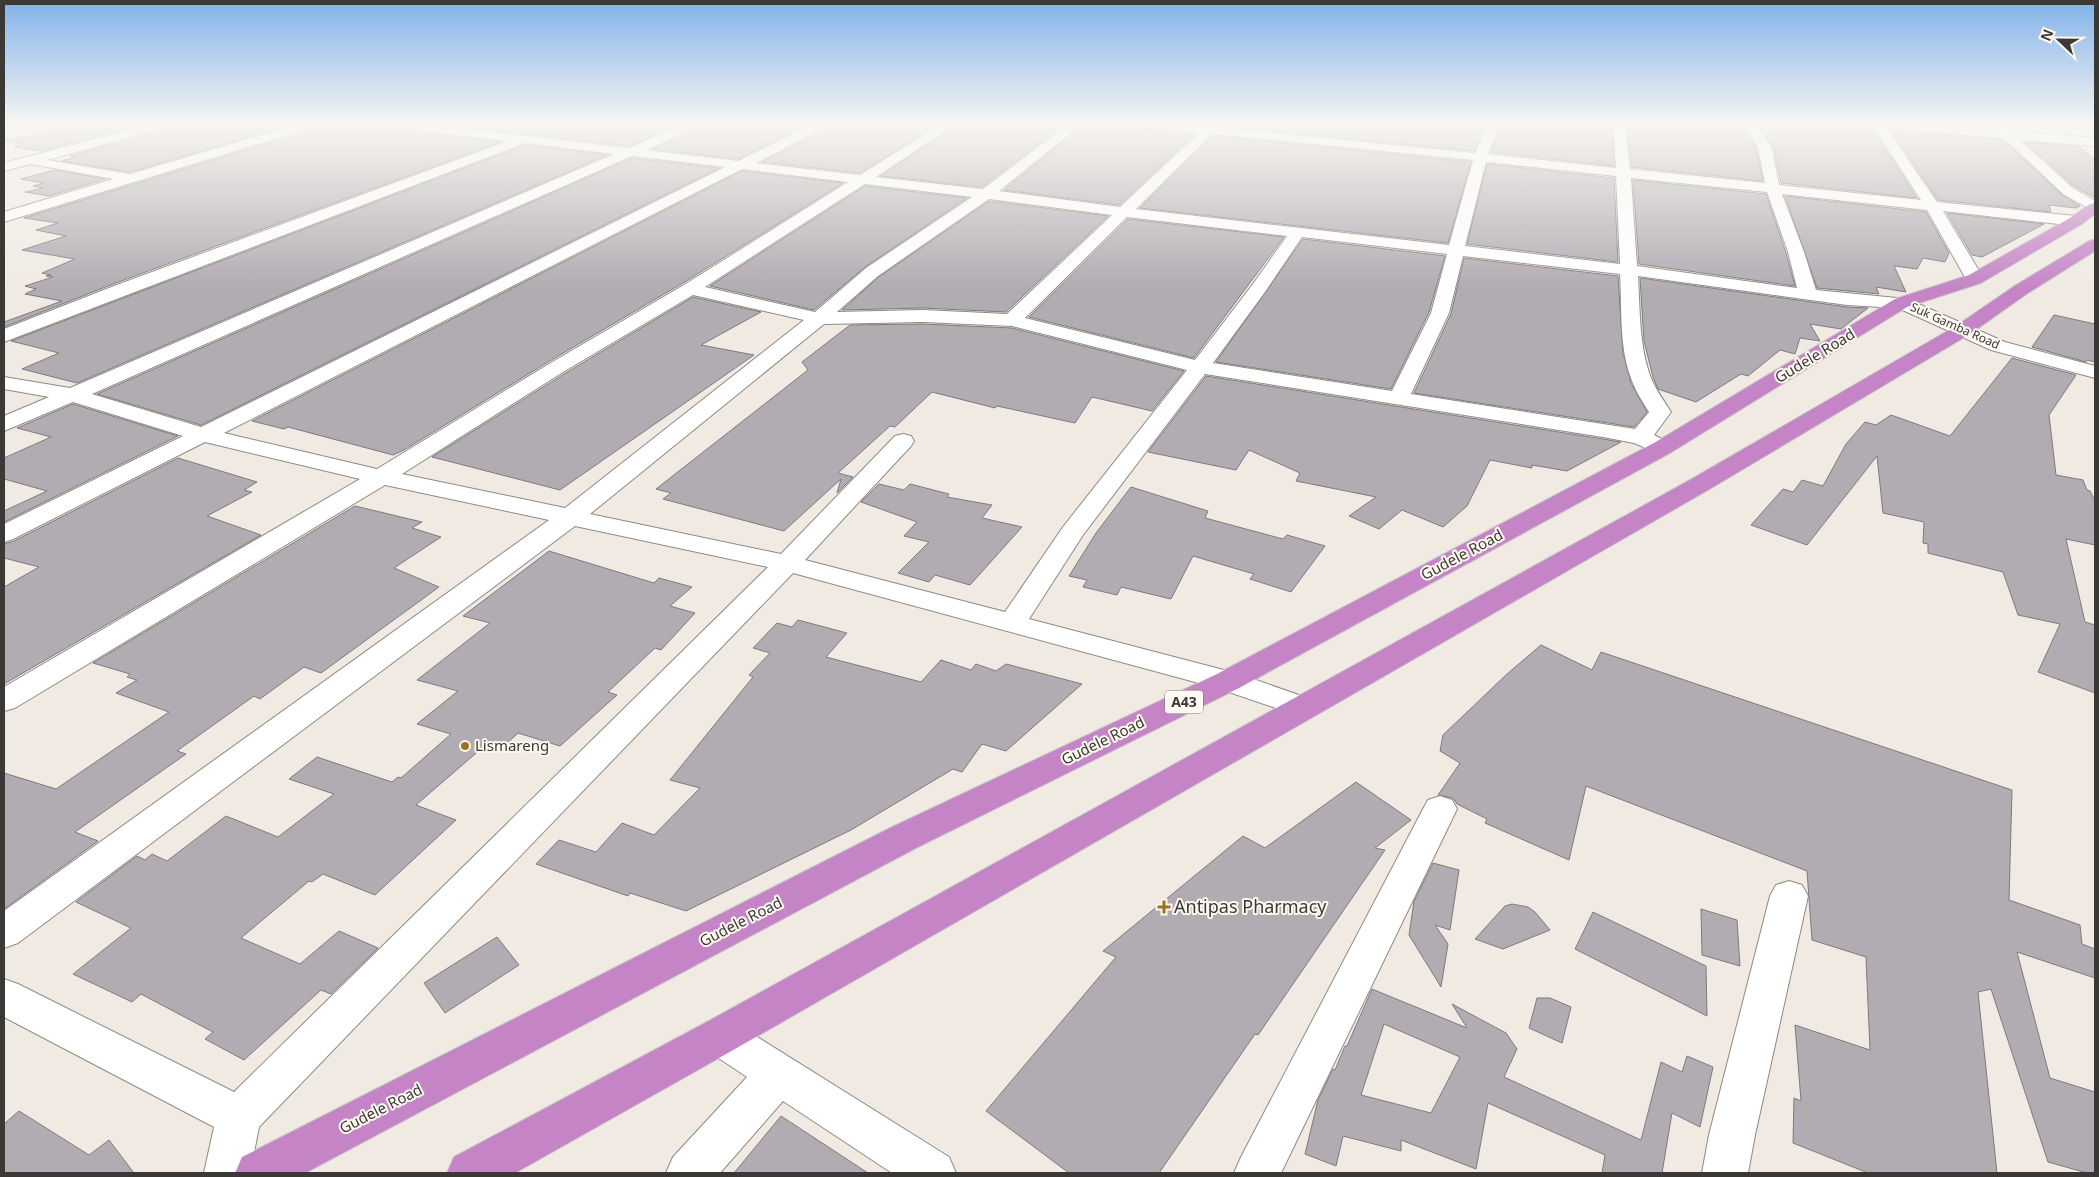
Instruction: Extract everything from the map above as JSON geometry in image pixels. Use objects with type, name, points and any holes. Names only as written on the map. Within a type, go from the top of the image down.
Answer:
[{"type":"highway","name":"Gudele Road","points":[[258,1173],[903,838],[1228,681],[1651,442],[1902,303],[1975,279],[2090,220]]},
{"type":"highway","points":[[470,1173],[720,1036],[1699,485],[1963,330],[2022,290],[2090,220]]},
{"type":"street","points":[[4,217],[125,180]]},
{"type":"street","points":[[4,336],[120,290],[415,180]]},
{"type":"street","points":[[4,424],[564,180]]},
{"type":"street","points":[[4,534],[712,180]]},
{"type":"street","points":[[4,702],[381,477],[556,368],[690,289],[859,180]]},
{"type":"street","points":[[868,180],[1124,212],[1628,270],[1866,302],[1902,303]]},
{"type":"street","points":[[4,932],[570,516],[819,318],[872,272],[1004,180]]},
{"type":"street","points":[[1012,320],[1157,180]]},
{"type":"street","points":[[1399,397],[1440,313],[1475,180]]},
{"type":"street","points":[[690,289],[819,318],[923,316],[1012,320],[1200,366],[1399,397],[1651,442],[1660,412],[1646,391],[1638,371],[1628,270],[1625,180]]},
{"type":"street","points":[[1694,180],[2090,220]]},
{"type":"street","points":[[1771,180],[1796,252],[1808,295]]},
{"type":"street","points":[[1915,180],[1975,279]]},
{"type":"street","points":[[2057,180],[2068,190],[2090,220]]},
{"type":"street","points":[[1012,623],[1072,532],[1259,288],[1298,231]]},
{"type":"street","name":"Suk Gamba Road","points":[[1902,303],[1998,346],[2095,372]]},
{"type":"street","points":[[1998,346],[2080,377],[2095,393]]},
{"type":"street","points":[[4,383],[70,394],[201,434],[381,477],[787,562],[1228,681],[1302,707]]},
{"type":"street","points":[[227,1173],[239,1117],[787,562],[903,441]]},
{"type":"street","points":[[1257,1173],[1440,809]]},
{"type":"street","points":[[1725,1173],[1732,1134],[1789,896]]},
{"type":"street","points":[[4,997],[239,1117]]},
{"type":"street","points":[[720,1036],[933,1173]]},
{"type":"street","points":[[689,1173],[779,1074]]},
{"type":"building","points":[[26,180],[102,180],[49,196],[25,192],[43,188],[33,186],[44,183]]},
{"type":"building","points":[[149,180],[397,180],[113,284],[4,327],[4,322],[62,301],[25,294],[36,289],[25,286],[53,277],[42,273],[75,259],[22,250],[66,236],[36,230],[58,223],[24,218]]},
{"type":"building","points":[[433,180],[549,180],[77,383],[22,369],[59,353],[11,341]]},
{"type":"building","points":[[582,180],[695,180],[201,425],[97,394]]},
{"type":"building","points":[[725,180],[817,180],[843,183],[683,283],[393,455],[288,427],[284,429],[252,421]]},
{"type":"building","points":[[917,180],[991,180],[982,187]]},
{"type":"building","points":[[1016,180],[1146,180],[1119,205],[1004,190]]},
{"type":"building","points":[[1168,180],[1466,180],[1448,243],[1140,208]]},
{"type":"building","points":[[1483,180],[1614,180],[1618,262],[1467,244]]},
{"type":"building","points":[[1633,180],[1766,194],[1795,286],[1639,264]]},
{"type":"building","points":[[1780,180],[1905,180],[1917,198],[1781,183]]},
{"type":"building","points":[[1924,180],[2046,180],[2062,195],[2080,206],[2076,208],[2049,205],[2051,212],[1938,200]]},
{"type":"building","points":[[2067,180],[2095,180],[2095,198]]},
{"type":"building","points":[[865,186],[967,198],[865,267],[814,310],[710,286]]},
{"type":"building","points":[[1785,196],[1926,212],[1949,253],[1945,262],[1923,258],[1917,269],[1894,266],[1906,292],[1876,287],[1879,294],[1817,288]]},
{"type":"building","points":[[989,201],[1108,216],[1006,312],[923,308],[842,310],[879,277]]},
{"type":"building","points":[[1947,213],[2044,224],[1982,257],[1972,255]]},
{"type":"building","points":[[1128,219],[1284,237],[1194,358],[1029,317]]},
{"type":"building","points":[[1303,239],[1445,256],[1429,312],[1391,389],[1216,362]]},
{"type":"building","points":[[1464,258],[1618,276],[1623,353],[1631,383],[1647,412],[1634,427],[1414,393],[1451,314]]},
{"type":"building","points":[[1640,278],[1847,307],[1868,308],[1841,329],[1810,324],[1820,341],[1800,338],[1795,354],[1780,350],[1748,376],[1741,374],[1696,402],[1658,389],[1644,341]]},
{"type":"building","points":[[693,297],[761,312],[701,345],[754,355],[560,490],[432,457],[564,374]]},
{"type":"building","points":[[2054,315],[2095,324],[2095,362],[2087,360],[2086,362],[2032,347]]},
{"type":"building","points":[[923,324],[1012,328],[1184,371],[1152,411],[1092,397],[1075,423],[997,406],[995,408],[932,392],[895,427],[890,426],[838,473],[853,477],[837,493],[841,479],[784,531],[663,499],[671,493],[656,489],[808,370],[802,362],[850,325]]},
{"type":"building","points":[[2012,358],[2076,375],[2049,415],[2056,475],[2083,480],[2095,501],[2095,545],[2066,539],[2085,622],[2095,625],[2095,693],[2038,672],[2060,624],[2018,615],[2003,572],[1928,553],[1928,544],[1923,543],[1924,522],[1883,513],[1877,456],[1807,545],[1751,525],[1783,489],[1793,492],[1802,480],[1823,486],[1846,444],[1865,422],[1876,425],[1891,415],[1950,436]]},
{"type":"building","points":[[1206,376],[1621,442],[1567,471],[1532,465],[1532,468],[1490,460],[1467,506],[1443,527],[1402,510],[1379,529],[1349,516],[1376,497],[1296,481],[1300,473],[1249,450],[1236,470],[1148,452]]},
{"type":"building","points":[[73,404],[178,436],[4,522],[4,511],[47,491],[4,479],[4,458],[51,437],[17,428]]},
{"type":"building","points":[[178,458],[257,482],[244,490],[252,492],[207,516],[261,535],[4,684],[4,587],[39,567],[4,558],[4,544],[14,541]]},
{"type":"building","points":[[879,484],[904,490],[910,484],[949,494],[947,497],[992,505],[982,518],[1022,527],[970,585],[935,575],[929,582],[898,573],[929,542],[904,536],[917,522],[861,502]]},
{"type":"building","points":[[1131,487],[1208,511],[1205,518],[1283,539],[1287,535],[1325,546],[1291,592],[1250,579],[1254,574],[1193,556],[1171,599],[1121,587],[1117,595],[1083,587],[1087,580],[1069,576],[1096,533]]},
{"type":"building","points":[[355,506],[422,522],[412,528],[441,537],[394,568],[439,587],[321,673],[304,667],[260,699],[254,696],[177,751],[186,754],[75,832],[98,841],[4,909],[4,773],[56,789],[169,712],[116,693],[137,680],[127,677],[130,674],[93,663]]},
{"type":"building","points":[[549,551],[654,583],[659,578],[692,587],[670,606],[695,613],[661,650],[655,648],[608,692],[617,695],[560,746],[518,733],[504,746],[489,742],[416,805],[456,820],[375,895],[323,874],[312,882],[309,881],[241,938],[300,964],[339,931],[378,948],[331,994],[321,990],[244,1060],[205,1039],[213,1032],[141,994],[132,1002],[73,974],[131,928],[76,902],[137,856],[145,860],[152,854],[167,861],[226,816],[278,837],[334,794],[289,779],[317,757],[392,782],[398,777],[401,778],[451,734],[417,724],[458,691],[417,680],[490,623],[463,616]]},
{"type":"building","points":[[798,620],[847,633],[826,657],[921,682],[941,660],[971,670],[976,664],[996,671],[1006,664],[1082,684],[1006,751],[982,744],[962,772],[953,769],[851,830],[686,911],[630,893],[628,896],[536,864],[559,840],[596,852],[622,823],[654,835],[700,788],[670,780],[753,677],[749,675],[770,653],[753,648],[777,623],[792,627]]},
{"type":"building","points":[[1541,645],[1592,670],[1601,652],[2012,790],[2009,900],[2080,925],[2082,944],[2095,949],[2095,978],[2017,952],[2050,1078],[2095,1092],[2095,1173],[2087,1173],[2048,1162],[1991,989],[1978,992],[1997,1173],[1868,1173],[1793,1143],[1794,1098],[1801,1101],[1795,1025],[1870,1050],[1866,957],[1812,940],[1807,871],[1586,786],[1569,860],[1485,823],[1487,819],[1457,804],[1453,798],[1438,795],[1460,763],[1440,751],[1443,735],[1507,674]]},
{"type":"building","points":[[1356,782],[1411,820],[1375,848],[1385,850],[1258,1035],[1255,1034],[1159,1173],[1069,1173],[986,1111],[1116,957],[1103,951],[1243,836],[1265,848]]},
{"type":"building","points":[[1433,863],[1459,870],[1450,930],[1435,925],[1448,944],[1441,987],[1409,935],[1414,901]]},
{"type":"building","points":[[1512,904],[1528,907],[1535,912],[1550,930],[1503,949],[1475,939],[1505,906]]},
{"type":"building","points":[[1701,909],[1737,920],[1740,966],[1702,955]]},
{"type":"building","points":[[1593,912],[1706,966],[1707,1016],[1575,949]]},
{"type":"building","points":[[497,937],[519,965],[445,1013],[424,983]]},
{"type":"building","points":[[1372,989],[1467,1028],[1452,1004],[1506,1033],[1517,1049],[1504,1077],[1641,1140],[1661,1062],[1682,1072],[1687,1056],[1713,1067],[1700,1127],[1672,1113],[1662,1173],[1602,1173],[1605,1155],[1488,1103],[1476,1169],[1401,1140],[1401,1151],[1343,1136],[1336,1166],[1305,1154],[1318,1100],[1333,1069],[1335,1070],[1345,1046],[1347,1046]],"holes":[[[1384,1024],[1460,1057],[1431,1113],[1361,1095]]]},
{"type":"building","points":[[1537,998],[1550,998],[1571,1007],[1562,1043],[1529,1028]]},
{"type":"building","points":[[19,1111],[89,1155],[109,1140],[134,1173],[4,1173],[4,1124]]},
{"type":"building","points":[[781,1116],[868,1173],[734,1173]]},
{"type":"place","name":"Lismareng","points":[[465,746]]},
{"type":"place","name":"Antipas Pharmacy","points":[[1164,907]]}]
